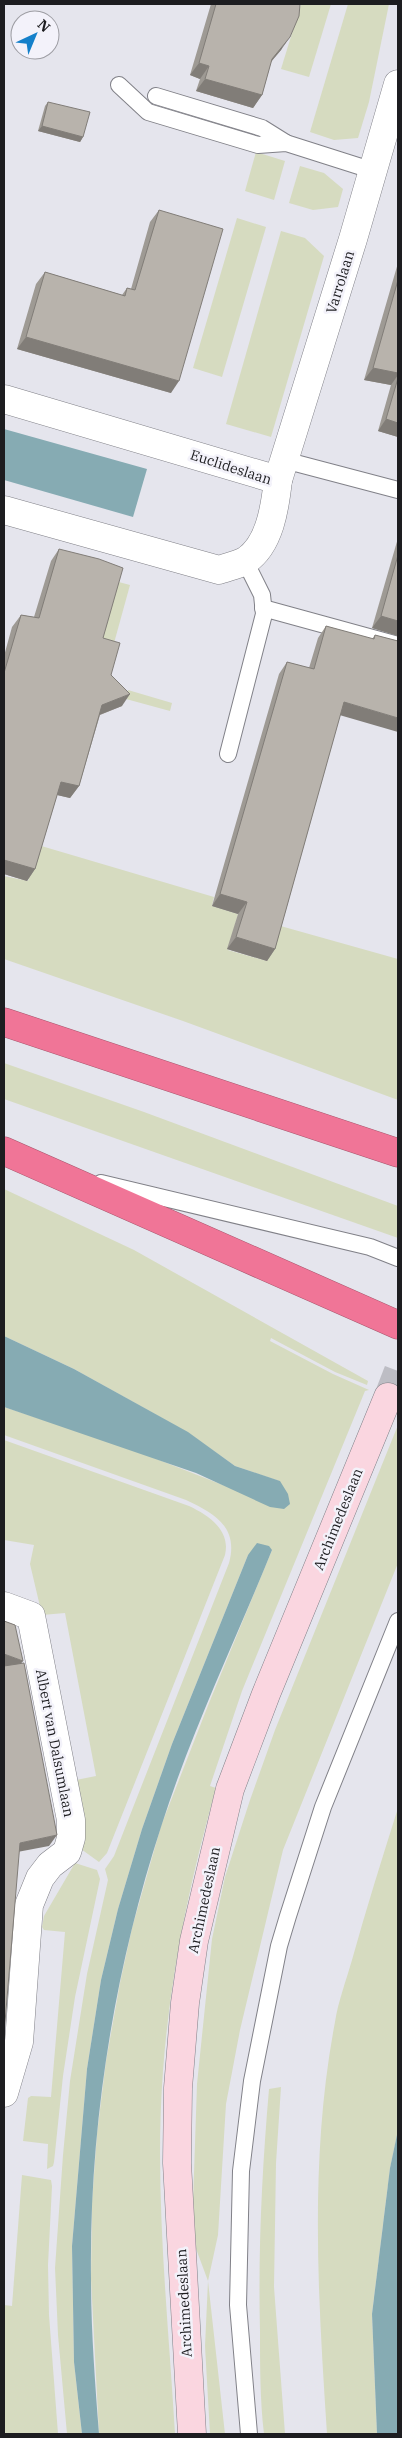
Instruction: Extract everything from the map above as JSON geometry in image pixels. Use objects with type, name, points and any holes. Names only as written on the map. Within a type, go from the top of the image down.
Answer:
[{"type":"highway","points":[[4,1022],[398,1153]]},
{"type":"highway","points":[[4,1151],[398,1326]]},
{"type":"main road","name":"Archimedeslaan","points":[[192,2434],[177,2163],[178,2088],[185,2003],[194,1941],[230,1789],[266,1694],[388,1397]]},
{"type":"street","name":"Varrolaan","points":[[281,470],[374,171],[398,84]]},
{"type":"street","name":"Euclideslaan","points":[[4,399],[281,470],[274,512],[262,543],[245,560],[219,570],[4,510]]},
{"type":"street","name":"Albert van Dalsumlaan","points":[[4,1606],[31,1616],[71,1820],[71,1838],[67,1852],[50,1865],[40,1878],[29,1905],[19,2042],[4,2093]]},
{"type":"lane","points":[[119,85],[148,112],[258,145],[286,143]]},
{"type":"lane","points":[[156,96],[262,128],[286,143],[374,171]]},
{"type":"lane","points":[[281,470],[398,490]]},
{"type":"lane","points":[[228,754],[264,614],[262,595],[245,560]]},
{"type":"lane","points":[[264,608],[398,645]]},
{"type":"lane","points":[[52,1171],[370,1247],[398,1258]]},
{"type":"lane","points":[[249,2434],[238,2305],[241,2171],[252,2081],[279,1946],[291,1906],[323,1807],[398,1620]]},
{"type":"green space","points":[[301,4],[331,4],[309,77],[281,69]]},
{"type":"green space","points":[[348,4],[389,4],[369,102],[358,138],[334,140],[310,132]]},
{"type":"green space","points":[[256,152],[285,161],[274,200],[245,191]]},
{"type":"green space","points":[[300,166],[324,173],[343,189],[338,207],[313,210],[289,203]]},
{"type":"green space","points":[[237,218],[266,227],[222,377],[193,368]]},
{"type":"green space","points":[[281,231],[305,238],[324,256],[271,437],[226,424]]},
{"type":"green space","points":[[115,581],[130,585],[111,654],[96,650]]},
{"type":"green space","points":[[128,690],[172,703],[170,711],[126,699]]},
{"type":"green space","points":[[38,845],[214,897],[212,906],[238,914],[228,950],[267,961],[277,925],[398,959],[398,1100],[183,1021],[4,959],[4,876],[28,881]]},
{"type":"green space","points":[[4,1063],[144,1112],[398,1206],[398,1238],[4,1099]]},
{"type":"green space","points":[[4,1189],[134,1250],[368,1381],[367,1385],[335,1372],[271,1338],[270,1341],[333,1374],[369,1390],[365,1391],[242,1691],[210,1786],[216,1788],[182,1928],[166,2035],[160,2161],[163,2252],[175,2434],[99,2434],[91,2279],[92,2202],[97,2134],[106,2061],[120,1983],[132,1928],[161,1826],[272,1550],[248,1555],[172,1744],[142,1829],[118,1909],[101,1980],[87,2069],[72,2246],[74,2362],[82,2434],[67,2434],[58,2335],[55,2268],[70,2081],[87,1974],[108,1880],[105,1869],[114,1856],[229,1563],[231,1550],[227,1531],[222,1523],[206,1510],[186,1500],[4,1435],[4,1407],[126,1447],[228,1487],[279,1481],[235,1466],[187,1432],[74,1369],[4,1336]]},
{"type":"green space","points":[[398,1425],[398,1563],[283,1850],[240,2030],[226,2104],[218,2235],[208,2281],[195,2246],[193,2203],[197,2084],[212,1939],[225,1877],[275,1730]]},
{"type":"green space","points":[[4,1440],[189,1506],[216,1524],[225,1538],[225,1555],[107,1853],[99,1862],[81,1849],[76,1780],[96,1776],[65,1613],[42,1615],[30,1564],[34,1545],[4,1540]]},
{"type":"green space","points":[[398,1808],[398,2130],[390,2168],[372,2314],[377,2434],[327,2434],[318,2228],[322,2124],[327,2073],[340,1999]]},
{"type":"green space","points":[[75,1863],[97,1870],[100,1879],[75,1997],[63,2076],[54,2162],[53,2166],[47,2169],[48,2144],[23,2141],[28,2098],[31,2096],[51,2097],[65,1932],[44,1930],[42,1927],[44,1916]]},
{"type":"green space","points":[[281,2087],[276,2163],[274,2287],[285,2434],[264,2434],[260,2383],[260,2241],[269,2089]]},
{"type":"green space","points":[[22,2175],[51,2180],[52,2186],[48,2265],[49,2315],[58,2434],[4,2434],[4,2305],[12,2306]]},
{"type":"green space","points":[[208,2281],[225,2434],[210,2434],[205,2346]]},
{"type":"water","points":[[4,429],[147,469],[133,517],[4,480]]},
{"type":"water","points":[[4,1336],[74,1369],[188,1432],[235,1466],[280,1481],[288,1494],[290,1504],[284,1509],[270,1507],[196,1473],[4,1407]]},
{"type":"water","points":[[257,1543],[269,1546],[272,1550],[200,1722],[173,1792],[144,1881],[118,1993],[100,2106],[94,2164],[91,2278],[99,2434],[82,2434],[74,2362],[72,2246],[87,2069],[101,1980],[118,1909],[142,1829],[172,1744],[248,1555]]},
{"type":"water","points":[[398,2130],[398,2434],[377,2434],[372,2314],[390,2168]]},
{"type":"building","points":[[216,4],[300,4],[299,16],[290,37],[272,59],[262,95],[205,79],[209,66],[199,63]]},
{"type":"building","points":[[48,102],[90,112],[83,137],[42,126]]},
{"type":"building","points":[[159,210],[223,229],[179,381],[26,337],[45,272],[125,296],[127,288],[135,290]]},
{"type":"building","points":[[398,280],[398,373],[373,368]]},
{"type":"building","points":[[398,378],[398,423],[386,419]]},
{"type":"building","points":[[59,549],[99,559],[123,568],[103,638],[120,643],[111,675],[130,694],[102,705],[79,786],[61,782],[35,869],[4,860],[4,673],[21,615],[39,618]]},
{"type":"building","points":[[398,555],[398,621],[381,616]]},
{"type":"building","points":[[326,626],[374,639],[375,635],[398,641],[398,718],[344,702],[275,949],[236,937],[247,902],[220,894],[287,662],[314,669]]},
{"type":"building","points":[[4,1621],[15,1625],[23,1661],[4,1654]]},
{"type":"building","points":[[24,1663],[57,1835],[20,1843],[4,2034],[4,1666]]},
{"type":"tunnel","points":[[388,1397],[398,1371]]}]
